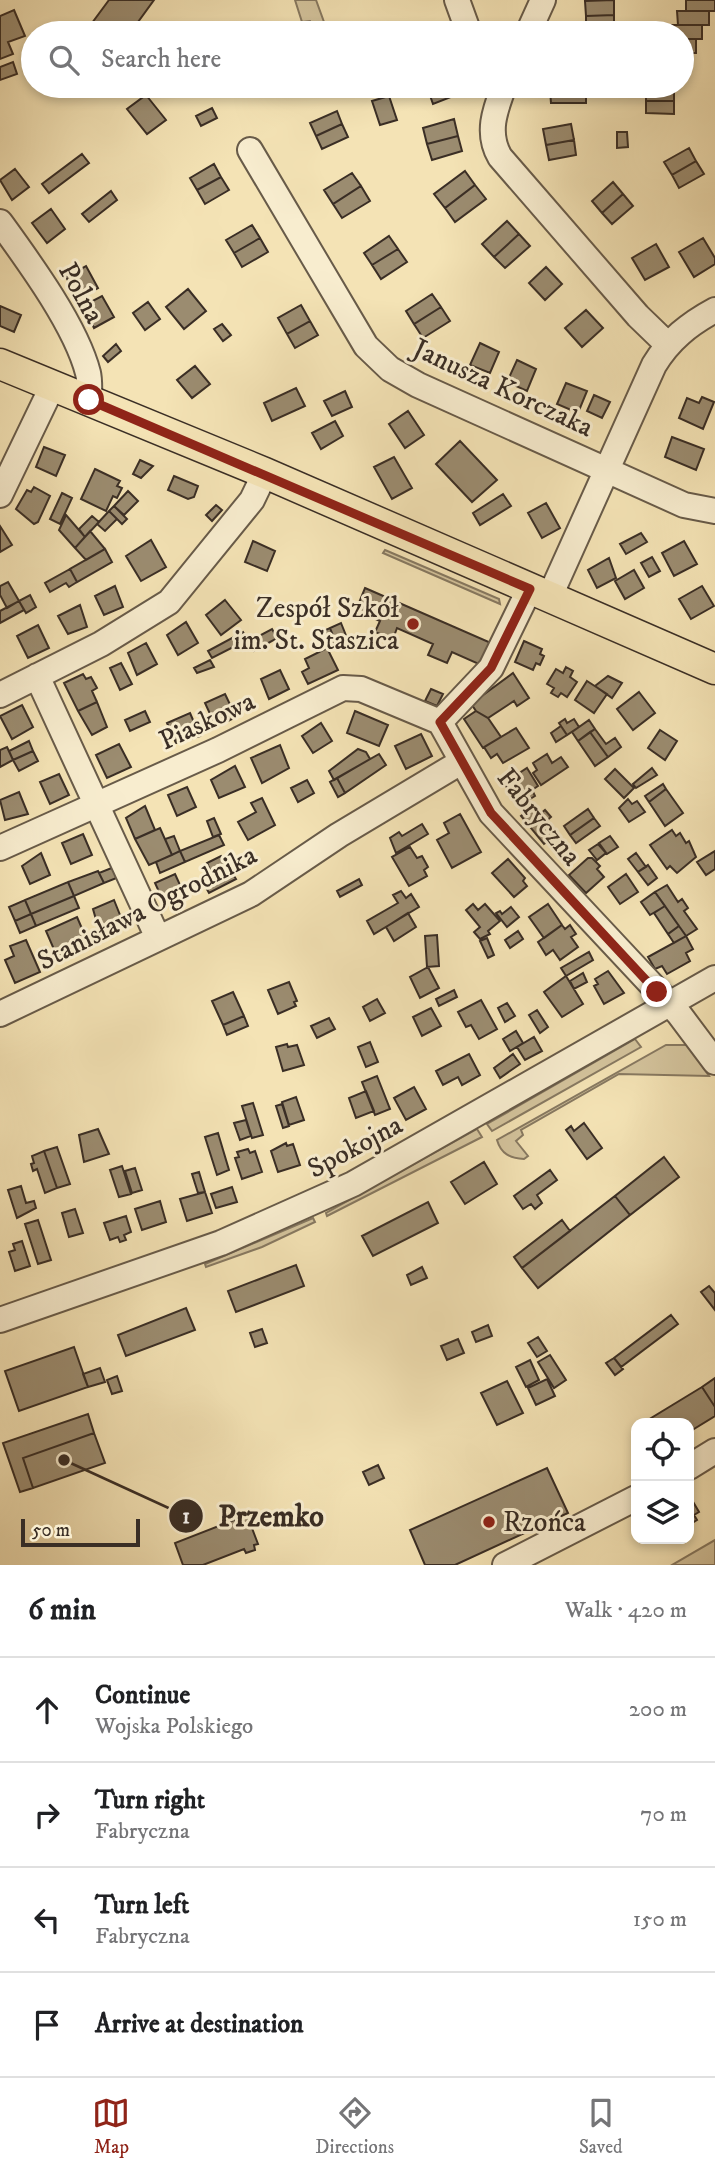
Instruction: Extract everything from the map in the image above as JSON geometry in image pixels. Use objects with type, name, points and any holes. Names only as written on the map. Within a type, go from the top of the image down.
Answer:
[{"type":"main road","points":[[0,364],[265,474],[715,669]]},
{"type":"street","points":[[457,0],[465,21]]},
{"type":"street","points":[[534,21],[544,0]]},
{"type":"street","points":[[500,98],[493,118],[493,139],[500,157],[638,316],[668,345]]},
{"type":"street","name":"Janusza Korczaka","points":[[250,150],[358,335],[384,364],[418,385],[684,505],[715,511]]},
{"type":"street","name":"Polna","points":[[0,222],[37,272],[77,347],[88,372],[89,400]]},
{"type":"street","points":[[440,722],[491,668],[540,593],[608,469],[648,376],[668,345],[688,324],[715,310]]},
{"type":"street","points":[[0,495],[52,387]]},
{"type":"street","points":[[0,695],[101,644],[169,602],[252,500],[265,474]]},
{"type":"street","points":[[37,676],[158,937]]},
{"type":"street","name":"Piaskowa","points":[[0,848],[218,750],[343,688],[361,689],[440,722]]},
{"type":"street","name":"Fabryczna","points":[[440,722],[484,804],[668,1005],[715,1062]]},
{"type":"street","name":"Stanisława Ogrodnika","points":[[0,1014],[251,894],[339,835],[461,762]]},
{"type":"street","name":"Spokojna","points":[[0,1320],[221,1243],[353,1184],[715,978]]},
{"type":"street","points":[[694,1463],[715,1451]]},
{"type":"street","points":[[505,1565],[631,1501]]},
{"type":"shaded area","points":[[295,0],[316,0],[324,21],[302,21]]},
{"type":"shaded area","points":[[385,550],[499,599],[500,604],[383,553]]},
{"type":"shaded area","points":[[635,1039],[641,1047],[492,1131],[487,1124]]},
{"type":"shaded area","points":[[666,1045],[688,1045],[709,1076],[619,1074],[521,1130],[523,1135],[516,1141],[528,1156],[524,1159],[510,1156],[501,1149],[497,1140]]},
{"type":"shaded area","points":[[477,1129],[482,1137],[327,1216],[326,1213]]},
{"type":"shaded area","points":[[313,1218],[315,1222],[262,1247],[206,1267],[205,1264]]},
{"type":"shaded area","points":[[715,1540],[715,1565],[672,1565]]},
{"type":"building","points":[[109,0],[154,0],[139,21],[93,21]]},
{"type":"building","points":[[614,0],[614,15],[586,16],[585,1]]},
{"type":"building","points":[[686,0],[715,0],[715,11],[686,11]]},
{"type":"building","points":[[14,10],[21,27],[21,37],[8,42],[13,54],[0,59],[0,16]]},
{"type":"building","points":[[677,11],[709,11],[709,25],[678,21]]},
{"type":"building","points":[[614,15],[614,21],[586,21],[586,16]]},
{"type":"building","points":[[694,25],[702,25],[702,39],[694,39]]},
{"type":"building","points":[[13,62],[17,74],[0,80],[0,67]]},
{"type":"building","points":[[142,98],[148,98],[166,120],[147,134],[127,109]]},
{"type":"building","points":[[390,98],[397,120],[380,125],[372,101]]},
{"type":"building","points":[[431,98],[448,98],[433,104]]},
{"type":"building","points":[[551,98],[586,98],[586,103],[551,103]]},
{"type":"building","points":[[646,98],[674,98],[674,101],[646,101]]},
{"type":"building","points":[[646,101],[674,101],[674,114],[646,113]]},
{"type":"building","points":[[212,108],[217,118],[201,126],[196,116]]},
{"type":"building","points":[[337,111],[342,124],[316,136],[310,123]]},
{"type":"building","points":[[454,119],[458,136],[427,144],[423,128]]},
{"type":"building","points":[[342,124],[348,137],[322,149],[316,136]]},
{"type":"building","points":[[571,124],[574,140],[546,145],[543,129]]},
{"type":"building","points":[[617,132],[627,132],[628,147],[617,148]]},
{"type":"building","points":[[458,136],[462,151],[432,160],[427,144]]},
{"type":"building","points":[[574,140],[576,155],[549,160],[546,145]]},
{"type":"building","points":[[689,148],[696,161],[672,175],[664,162]]},
{"type":"building","points":[[82,154],[89,163],[49,193],[42,184]]},
{"type":"building","points":[[696,161],[704,174],[679,188],[672,175]]},
{"type":"building","points":[[214,164],[221,177],[197,190],[190,178]]},
{"type":"building","points":[[15,169],[29,187],[12,200],[0,180]]},
{"type":"building","points":[[465,171],[475,185],[445,208],[434,194]]},
{"type":"building","points":[[352,173],[361,186],[333,204],[324,190]]},
{"type":"building","points":[[221,177],[229,190],[205,204],[197,190]]},
{"type":"building","points":[[613,182],[623,194],[602,213],[592,201]]},
{"type":"building","points":[[475,185],[486,199],[455,222],[445,208]]},
{"type":"building","points":[[361,186],[370,201],[342,218],[333,204]]},
{"type":"building","points":[[111,191],[117,200],[89,222],[82,214]]},
{"type":"building","points":[[623,194],[633,206],[612,224],[602,213]]},
{"type":"building","points":[[51,209],[65,229],[47,243],[32,223]]},
{"type":"building","points":[[507,221],[519,234],[494,257],[482,244]]},
{"type":"building","points":[[252,225],[260,238],[234,253],[226,240]]},
{"type":"building","points":[[519,234],[530,246],[505,268],[494,257]]},
{"type":"building","points":[[389,236],[398,249],[372,265],[364,253]]},
{"type":"building","points":[[260,238],[268,252],[242,267],[234,253]]},
{"type":"building","points":[[703,238],[715,258],[715,264],[694,277],[679,252]]},
{"type":"building","points":[[656,244],[669,267],[645,280],[632,258]]},
{"type":"building","points":[[398,249],[407,262],[381,279],[372,265]]},
{"type":"building","points":[[86,266],[98,288],[78,299],[66,277]]},
{"type":"building","points":[[546,267],[562,284],[545,300],[529,283]]},
{"type":"building","points":[[188,289],[206,311],[184,329],[166,307]]},
{"type":"building","points":[[432,294],[441,307],[414,324],[406,311]]},
{"type":"building","points":[[102,296],[114,317],[94,328],[83,306]]},
{"type":"building","points":[[148,302],[160,319],[145,330],[133,313]]},
{"type":"building","points":[[301,305],[310,321],[287,334],[278,318]]},
{"type":"building","points":[[0,306],[21,315],[14,332],[0,326]]},
{"type":"building","points":[[441,307],[450,321],[423,338],[414,324]]},
{"type":"building","points":[[586,310],[603,328],[582,347],[565,328]]},
{"type":"building","points":[[310,321],[318,335],[295,348],[287,334]]},
{"type":"building","points":[[222,324],[231,335],[223,341],[214,329]]},
{"type":"building","points":[[480,343],[499,352],[490,373],[470,365]]},
{"type":"building","points":[[116,344],[121,351],[108,362],[103,356]]},
{"type":"building","points":[[517,360],[536,369],[527,391],[507,382]]},
{"type":"building","points":[[195,366],[210,384],[192,398],[177,380]]},
{"type":"building","points":[[566,383],[587,391],[578,413],[557,404]]},
{"type":"building","points":[[296,388],[305,406],[272,421],[264,403]]},
{"type":"building","points":[[345,391],[352,407],[332,416],[324,401]]},
{"type":"building","points":[[594,395],[610,402],[602,418],[587,411]]},
{"type":"building","points":[[702,397],[714,402],[703,429],[679,418],[687,398],[699,403]]},
{"type":"building","points":[[408,411],[424,435],[405,448],[389,424]]},
{"type":"building","points":[[335,421],[343,436],[321,449],[312,433]]},
{"type":"building","points":[[672,437],[704,449],[696,470],[665,457]]},
{"type":"building","points":[[460,441],[497,480],[472,502],[436,464]]},
{"type":"building","points":[[44,447],[65,455],[56,476],[36,467]]},
{"type":"building","points":[[394,457],[412,488],[392,499],[374,467]]},
{"type":"building","points":[[140,460],[153,466],[141,478],[133,474]]},
{"type":"building","points":[[95,469],[120,481],[117,486],[122,488],[117,498],[113,496],[106,511],[81,499]]},
{"type":"building","points":[[174,476],[198,486],[194,497],[188,499],[168,490]]},
{"type":"building","points":[[34,487],[50,496],[38,522],[34,524],[16,509],[27,490],[31,492]]},
{"type":"building","points":[[128,491],[138,501],[124,515],[114,506]]},
{"type":"building","points":[[62,493],[72,498],[60,524],[50,519]]},
{"type":"building","points":[[503,494],[511,506],[480,525],[473,513]]},
{"type":"building","points":[[546,503],[560,528],[542,538],[528,513]]},
{"type":"building","points":[[216,505],[222,510],[212,521],[206,515]]},
{"type":"building","points":[[114,506],[127,519],[122,524],[109,511]]},
{"type":"building","points":[[109,511],[117,519],[105,531],[97,524]]},
{"type":"building","points":[[66,515],[85,537],[75,548],[59,530]]},
{"type":"building","points":[[92,516],[99,522],[85,537],[79,529]]},
{"type":"building","points":[[0,526],[12,545],[0,552]]},
{"type":"building","points":[[90,531],[105,549],[86,560],[75,548]]},
{"type":"building","points":[[641,533],[647,542],[626,554],[620,544]]},
{"type":"building","points":[[151,540],[166,567],[141,581],[126,556]]},
{"type":"building","points":[[253,541],[275,551],[267,571],[245,562]]},
{"type":"building","points":[[684,541],[697,564],[674,576],[662,553]]},
{"type":"building","points":[[105,549],[112,562],[77,582],[70,569]]},
{"type":"building","points":[[652,557],[660,571],[649,577],[641,563]]},
{"type":"building","points":[[609,558],[616,578],[597,588],[588,570]]},
{"type":"building","points":[[70,569],[77,582],[69,587],[66,583],[50,592],[45,583]]},
{"type":"building","points":[[634,570],[644,588],[625,599],[615,581]]},
{"type":"building","points":[[8,582],[19,601],[7,608],[0,595],[0,586]]},
{"type":"building","points":[[115,586],[123,607],[104,615],[95,596]]},
{"type":"building","points":[[702,586],[714,606],[691,619],[679,599]]},
{"type":"building","name":"Zespół Szkół im. St. Staszica","points":[[365,588],[491,643],[481,665],[452,652],[447,663],[428,655],[433,644],[397,628],[393,639],[375,632],[380,621],[356,610]]},
{"type":"building","points":[[30,595],[36,607],[26,613],[19,601]]},
{"type":"building","points":[[225,600],[241,620],[221,635],[206,615]]},
{"type":"building","points":[[19,601],[24,610],[0,623],[0,611]]},
{"type":"building","points":[[80,605],[87,627],[68,634],[58,616]]},
{"type":"building","points":[[186,622],[198,643],[178,655],[167,635]]},
{"type":"building","points":[[341,623],[347,638],[336,643],[330,628]]},
{"type":"building","points":[[38,625],[49,648],[28,658],[17,636]]},
{"type":"building","points":[[330,628],[336,643],[328,647],[321,632]]},
{"type":"building","points":[[272,629],[277,638],[254,651],[248,642]]},
{"type":"building","points":[[243,632],[247,640],[212,658],[208,651]]},
{"type":"building","points":[[524,641],[542,649],[540,654],[544,656],[540,665],[536,663],[533,670],[515,662]]},
{"type":"building","points":[[146,643],[157,664],[137,675],[128,653]]},
{"type":"building","points":[[327,648],[338,670],[308,684],[302,672],[309,668],[305,659]]},
{"type":"building","points":[[210,660],[214,667],[197,673],[194,668]]},
{"type":"building","points":[[121,663],[132,684],[120,690],[110,668]]},
{"type":"building","points":[[566,667],[573,671],[570,677],[577,682],[567,697],[561,693],[558,697],[551,693],[554,688],[547,684],[556,669],[563,673]]},
{"type":"building","points":[[280,670],[289,689],[269,699],[261,679]]},
{"type":"building","points":[[513,673],[529,698],[517,706],[514,701],[488,718],[476,711],[472,705],[475,701]]},
{"type":"building","points":[[83,674],[86,679],[91,677],[97,688],[92,691],[97,702],[78,711],[64,683]]},
{"type":"building","points":[[608,676],[622,683],[612,698],[595,686]]},
{"type":"building","points":[[587,681],[607,694],[594,713],[575,700]]},
{"type":"building","points":[[431,689],[443,694],[437,706],[425,701]]},
{"type":"building","points":[[639,692],[655,713],[633,730],[617,709]]},
{"type":"building","points":[[225,694],[236,717],[216,727],[205,703]]},
{"type":"building","points":[[97,702],[107,727],[92,735],[78,711]]},
{"type":"building","points":[[22,705],[33,727],[12,739],[0,716]]},
{"type":"building","points":[[145,711],[150,722],[130,731],[125,720]]},
{"type":"building","points":[[355,711],[388,725],[379,746],[347,733]]},
{"type":"building","points":[[476,711],[488,718],[501,737],[483,748],[464,719]]},
{"type":"building","points":[[190,713],[200,736],[176,743],[167,723]]},
{"type":"building","points":[[565,719],[567,723],[574,719],[579,727],[567,735],[559,723]]},
{"type":"building","points":[[589,720],[595,729],[578,741],[572,732]]},
{"type":"building","points":[[321,723],[332,741],[313,753],[302,736]]},
{"type":"building","points":[[561,726],[567,735],[556,742],[551,733]]},
{"type":"building","points":[[516,728],[529,748],[503,763],[497,754],[491,758],[484,747]]},
{"type":"building","points":[[595,729],[606,744],[615,738],[621,747],[608,757],[590,732]]},
{"type":"building","points":[[660,730],[677,741],[665,760],[648,748]]},
{"type":"building","points":[[590,732],[608,757],[595,766],[578,741]]},
{"type":"building","points":[[421,734],[432,756],[406,769],[395,746]]},
{"type":"building","points":[[29,741],[33,751],[13,760],[9,751]]},
{"type":"building","points":[[119,744],[131,767],[107,778],[96,755]]},
{"type":"building","points":[[280,745],[289,768],[262,783],[251,758]]},
{"type":"building","points":[[7,747],[13,760],[0,767],[0,750]]},
{"type":"building","points":[[358,749],[366,752],[370,759],[334,780],[329,771]]},
{"type":"building","points":[[33,751],[38,761],[19,771],[13,760]]},
{"type":"building","points":[[379,754],[386,765],[345,793],[337,778]]},
{"type":"building","points":[[547,754],[552,763],[561,757],[568,767],[541,785],[533,773],[537,770],[533,763]]},
{"type":"building","points":[[235,766],[245,787],[219,798],[211,780]]},
{"type":"building","points":[[527,768],[538,786],[532,790],[535,796],[519,806],[504,783]]},
{"type":"building","points":[[652,768],[657,775],[636,788],[633,784]]},
{"type":"building","points":[[615,769],[634,788],[624,798],[605,779]]},
{"type":"building","points":[[59,774],[69,795],[50,804],[40,782]]},
{"type":"building","points":[[337,778],[345,793],[338,797],[330,782]]},
{"type":"building","points":[[307,780],[314,793],[298,802],[291,788]]},
{"type":"building","points":[[663,784],[666,789],[649,802],[645,796]]},
{"type":"building","points":[[187,787],[196,807],[177,816],[168,795]]},
{"type":"building","points":[[666,789],[683,813],[665,826],[649,802]]},
{"type":"building","points":[[19,792],[28,814],[5,820],[0,800]]},
{"type":"building","points":[[262,798],[275,825],[248,840],[238,822],[256,812],[251,803]]},
{"type":"building","points":[[628,799],[632,804],[637,801],[645,812],[629,822],[619,808]]},
{"type":"building","points":[[145,806],[155,830],[135,839],[126,818]]},
{"type":"building","points":[[533,807],[539,815],[545,810],[551,817],[545,822],[556,835],[544,844],[521,816]]},
{"type":"building","points":[[588,809],[594,818],[570,835],[564,826]]},
{"type":"building","points":[[460,814],[481,852],[452,868],[437,840],[449,833],[444,823]]},
{"type":"building","points":[[214,818],[221,834],[213,837],[207,821]]},
{"type":"building","points":[[594,818],[600,826],[576,843],[570,835]]},
{"type":"building","points":[[422,824],[428,834],[396,853],[390,838],[399,832],[402,836]]},
{"type":"building","points":[[160,828],[172,855],[149,865],[135,839]]},
{"type":"building","points":[[672,830],[676,836],[680,833],[686,843],[689,841],[696,857],[677,873],[670,866],[667,869],[650,845]]},
{"type":"building","points":[[83,834],[92,855],[71,864],[62,843]]},
{"type":"building","points":[[219,835],[224,845],[185,862],[180,851]]},
{"type":"building","points":[[174,836],[180,851],[172,855],[165,839]]},
{"type":"building","points":[[610,836],[618,847],[607,854],[599,843]]},
{"type":"building","points":[[598,844],[606,853],[597,860],[589,850]]},
{"type":"building","points":[[410,847],[417,858],[422,856],[428,867],[424,870],[427,876],[409,886],[392,857]]},
{"type":"building","points":[[180,851],[185,862],[160,873],[156,862]]},
{"type":"building","points":[[715,851],[715,869],[706,875],[697,862]]},
{"type":"building","points":[[41,853],[50,875],[30,884],[22,866]]},
{"type":"building","points":[[636,853],[646,867],[638,872],[628,859]]},
{"type":"building","points":[[221,856],[236,879],[209,893],[204,884],[213,877],[207,863]]},
{"type":"building","points":[[588,858],[592,858],[600,866],[597,869],[604,877],[586,893],[569,875]]},
{"type":"building","points":[[508,859],[525,878],[523,881],[527,886],[514,897],[492,873]]},
{"type":"building","points":[[648,865],[657,878],[648,885],[638,872]]},
{"type":"building","points":[[114,867],[119,877],[104,883],[99,873]]},
{"type":"building","points":[[98,871],[104,883],[74,896],[68,882]]},
{"type":"building","points":[[175,874],[185,896],[165,905],[155,883]]},
{"type":"building","points":[[626,874],[638,892],[620,904],[608,887]]},
{"type":"building","points":[[359,879],[362,885],[340,897],[337,891]]},
{"type":"building","points":[[68,882],[74,896],[31,914],[25,900]]},
{"type":"building","points":[[667,885],[678,902],[682,899],[688,908],[684,911],[697,929],[686,936],[655,892]]},
{"type":"building","points":[[401,891],[406,898],[411,894],[419,907],[374,934],[367,921],[398,903],[393,895]]},
{"type":"building","points":[[655,892],[665,906],[650,915],[641,902]]},
{"type":"building","points":[[74,896],[79,908],[36,926],[31,914]]},
{"type":"building","points":[[25,900],[31,914],[15,921],[9,907]]},
{"type":"building","points":[[114,900],[122,920],[110,925],[113,931],[101,937],[93,909]]},
{"type":"building","points":[[473,904],[478,910],[485,904],[500,921],[488,931],[490,934],[480,939],[474,932],[480,927],[466,910]]},
{"type":"building","points":[[548,904],[562,925],[544,938],[529,917]]},
{"type":"building","points":[[665,906],[679,926],[668,934],[654,913]]},
{"type":"building","points":[[511,907],[519,917],[507,927],[496,913],[500,911],[502,914]]},
{"type":"building","points":[[408,913],[416,927],[394,941],[386,927]]},
{"type":"building","points":[[31,914],[36,926],[20,933],[15,921]]},
{"type":"building","points":[[77,917],[90,947],[59,961],[46,931]]},
{"type":"building","points":[[562,925],[565,929],[570,925],[576,934],[571,937],[578,947],[560,960],[553,950],[546,955],[538,942]]},
{"type":"building","points":[[679,926],[686,936],[674,943],[668,934]]},
{"type":"building","points":[[518,931],[523,939],[510,948],[505,940]]},
{"type":"building","points":[[437,935],[439,966],[427,967],[425,936]]},
{"type":"building","points":[[686,936],[693,949],[686,953],[690,961],[667,974],[662,966],[655,969],[648,957]]},
{"type":"building","points":[[487,938],[494,955],[488,958],[480,941]]},
{"type":"building","points":[[26,940],[40,972],[15,983],[5,960],[14,956],[10,946]]},
{"type":"building","points":[[589,952],[593,960],[566,976],[561,968]]},
{"type":"building","points":[[428,967],[439,988],[420,998],[410,977]]},
{"type":"building","points":[[608,971],[624,993],[604,1004],[594,986],[598,984],[595,979]]},
{"type":"building","points":[[583,973],[587,982],[574,989],[570,981]]},
{"type":"building","points":[[566,976],[583,1004],[562,1017],[544,992]]},
{"type":"building","points":[[289,982],[297,1001],[294,1002],[296,1006],[278,1014],[268,990]]},
{"type":"building","points":[[454,990],[457,997],[439,1006],[436,999]]},
{"type":"building","points":[[233,992],[244,1016],[223,1025],[212,1001]]},
{"type":"building","points":[[377,999],[385,1013],[370,1021],[363,1007]]},
{"type":"building","points":[[481,1000],[497,1029],[479,1039],[471,1025],[466,1027],[458,1012]]},
{"type":"building","points":[[507,1003],[515,1016],[505,1022],[498,1008]]},
{"type":"building","points":[[431,1008],[441,1026],[422,1036],[413,1017]]},
{"type":"building","points":[[537,1010],[548,1027],[540,1033],[529,1015]]},
{"type":"building","points":[[244,1016],[248,1026],[227,1035],[223,1025]]},
{"type":"building","points":[[329,1018],[335,1029],[317,1038],[311,1026]]},
{"type":"building","points":[[516,1031],[523,1043],[510,1051],[503,1039]]},
{"type":"building","points":[[534,1037],[542,1051],[525,1060],[517,1047]]},
{"type":"building","points":[[370,1042],[378,1062],[366,1067],[358,1047]]},
{"type":"building","points":[[287,1044],[288,1047],[297,1045],[304,1065],[283,1071],[276,1047]]},
{"type":"building","points":[[469,1054],[480,1075],[462,1085],[458,1077],[443,1085],[436,1071]]},
{"type":"building","points":[[513,1054],[520,1064],[500,1078],[494,1068]]},
{"type":"building","points":[[377,1076],[390,1109],[375,1115],[362,1082]]},
{"type":"building","points":[[414,1087],[426,1109],[406,1120],[394,1098]]},
{"type":"building","points":[[366,1091],[374,1111],[356,1118],[349,1098]]},
{"type":"building","points":[[296,1097],[304,1120],[289,1125],[282,1102]]},
{"type":"building","points":[[253,1103],[263,1135],[252,1138],[242,1106]]},
{"type":"building","points":[[282,1104],[289,1126],[283,1128],[276,1106]]},
{"type":"building","points":[[246,1120],[251,1136],[240,1140],[234,1123]]},
{"type":"building","points":[[584,1123],[602,1148],[587,1159],[566,1130],[571,1126],[574,1131]]},
{"type":"building","points":[[98,1129],[109,1154],[84,1162],[79,1135]]},
{"type":"building","points":[[218,1133],[229,1170],[217,1175],[205,1137]]},
{"type":"building","points":[[286,1143],[287,1146],[293,1144],[300,1165],[278,1172],[271,1151]]},
{"type":"building","points":[[57,1147],[70,1184],[57,1188],[44,1151]]},
{"type":"building","points":[[248,1149],[250,1153],[255,1151],[262,1172],[242,1179],[235,1158],[239,1157],[237,1152]]},
{"type":"building","points":[[44,1151],[57,1188],[45,1193],[37,1169],[33,1171],[31,1164],[34,1163],[32,1156]]},
{"type":"building","points":[[664,1157],[679,1177],[630,1215],[615,1196]]},
{"type":"building","points":[[484,1162],[497,1184],[465,1204],[451,1182]]},
{"type":"building","points":[[122,1166],[131,1194],[119,1197],[110,1170]]},
{"type":"building","points":[[135,1168],[142,1190],[132,1193],[125,1171]]},
{"type":"building","points":[[550,1170],[557,1180],[537,1195],[542,1203],[535,1209],[531,1204],[523,1209],[514,1196]]},
{"type":"building","points":[[199,1172],[205,1192],[198,1193],[192,1174]]},
{"type":"building","points":[[21,1186],[26,1203],[34,1201],[36,1208],[17,1218],[8,1190]]},
{"type":"building","points":[[232,1187],[237,1202],[216,1208],[211,1194]]},
{"type":"building","points":[[205,1192],[212,1213],[187,1221],[180,1199]]},
{"type":"building","points":[[615,1196],[630,1215],[538,1288],[522,1268]]},
{"type":"building","points":[[160,1201],[166,1222],[142,1230],[135,1209]]},
{"type":"building","points":[[428,1202],[438,1223],[373,1256],[362,1236]]},
{"type":"building","points":[[75,1209],[83,1233],[69,1237],[62,1213]]},
{"type":"building","points":[[126,1216],[131,1232],[124,1235],[126,1240],[120,1242],[118,1237],[110,1240],[104,1223]]},
{"type":"building","points":[[38,1220],[51,1260],[38,1264],[25,1224]]},
{"type":"building","points":[[562,1220],[570,1231],[522,1268],[514,1257]]},
{"type":"building","points":[[22,1241],[30,1266],[15,1271],[9,1252],[15,1250],[13,1244]]},
{"type":"building","points":[[296,1265],[304,1286],[236,1312],[228,1291]]},
{"type":"building","points":[[422,1267],[427,1278],[411,1285],[407,1275]]},
{"type":"building","points":[[709,1286],[715,1293],[715,1310],[701,1292]]},
{"type":"building","points":[[186,1308],[195,1330],[126,1356],[118,1335]]},
{"type":"building","points":[[671,1315],[678,1324],[621,1367],[614,1358]]},
{"type":"building","points":[[488,1325],[492,1336],[476,1342],[472,1332]]},
{"type":"building","points":[[262,1329],[267,1343],[255,1347],[250,1333]]},
{"type":"building","points":[[538,1337],[547,1351],[537,1357],[528,1343]]},
{"type":"building","points":[[458,1339],[464,1353],[447,1360],[441,1346]]},
{"type":"building","points":[[74,1347],[88,1387],[19,1411],[5,1371]]},
{"type":"building","points":[[550,1355],[566,1380],[554,1388],[538,1362]]},
{"type":"building","points":[[614,1358],[623,1369],[615,1375],[606,1363]]},
{"type":"building","points":[[530,1360],[539,1380],[526,1387],[516,1367]]},
{"type":"building","points":[[100,1368],[105,1382],[88,1387],[83,1374]]},
{"type":"building","points":[[117,1376],[122,1391],[112,1394],[107,1380]]},
{"type":"building","points":[[715,1378],[715,1407],[702,1387]]},
{"type":"building","points":[[547,1379],[555,1396],[536,1405],[528,1388]]},
{"type":"building","points":[[507,1381],[523,1413],[497,1425],[481,1393]]},
{"type":"building","points":[[702,1387],[715,1407],[715,1416],[694,1429],[694,1418],[651,1418]]},
{"type":"building","points":[[88,1414],[94,1433],[23,1458],[33,1488],[20,1492],[3,1443]]},
{"type":"building","points":[[94,1433],[105,1463],[33,1488],[23,1458]]},
{"type":"building","points":[[378,1465],[384,1478],[369,1485],[363,1472]]},
{"type":"building","name":"Rzońca","points":[[547,1468],[568,1513],[455,1565],[425,1565],[410,1530]]},
{"type":"building","points":[[247,1515],[258,1544],[254,1545],[255,1550],[246,1553],[244,1549],[203,1565],[183,1565],[175,1543]]},
{"type":"place","name":"Zespół Szkół im. St. Staszica","points":[[413,624]]},
{"type":"place","name":"Przemko","points":[[64,1460]]},
{"type":"place","name":"Rzońca","points":[[489,1522]]},
{"type":"route","points":[[89,400],[530,589],[491,668],[440,722],[491,813],[657,992]]}]
